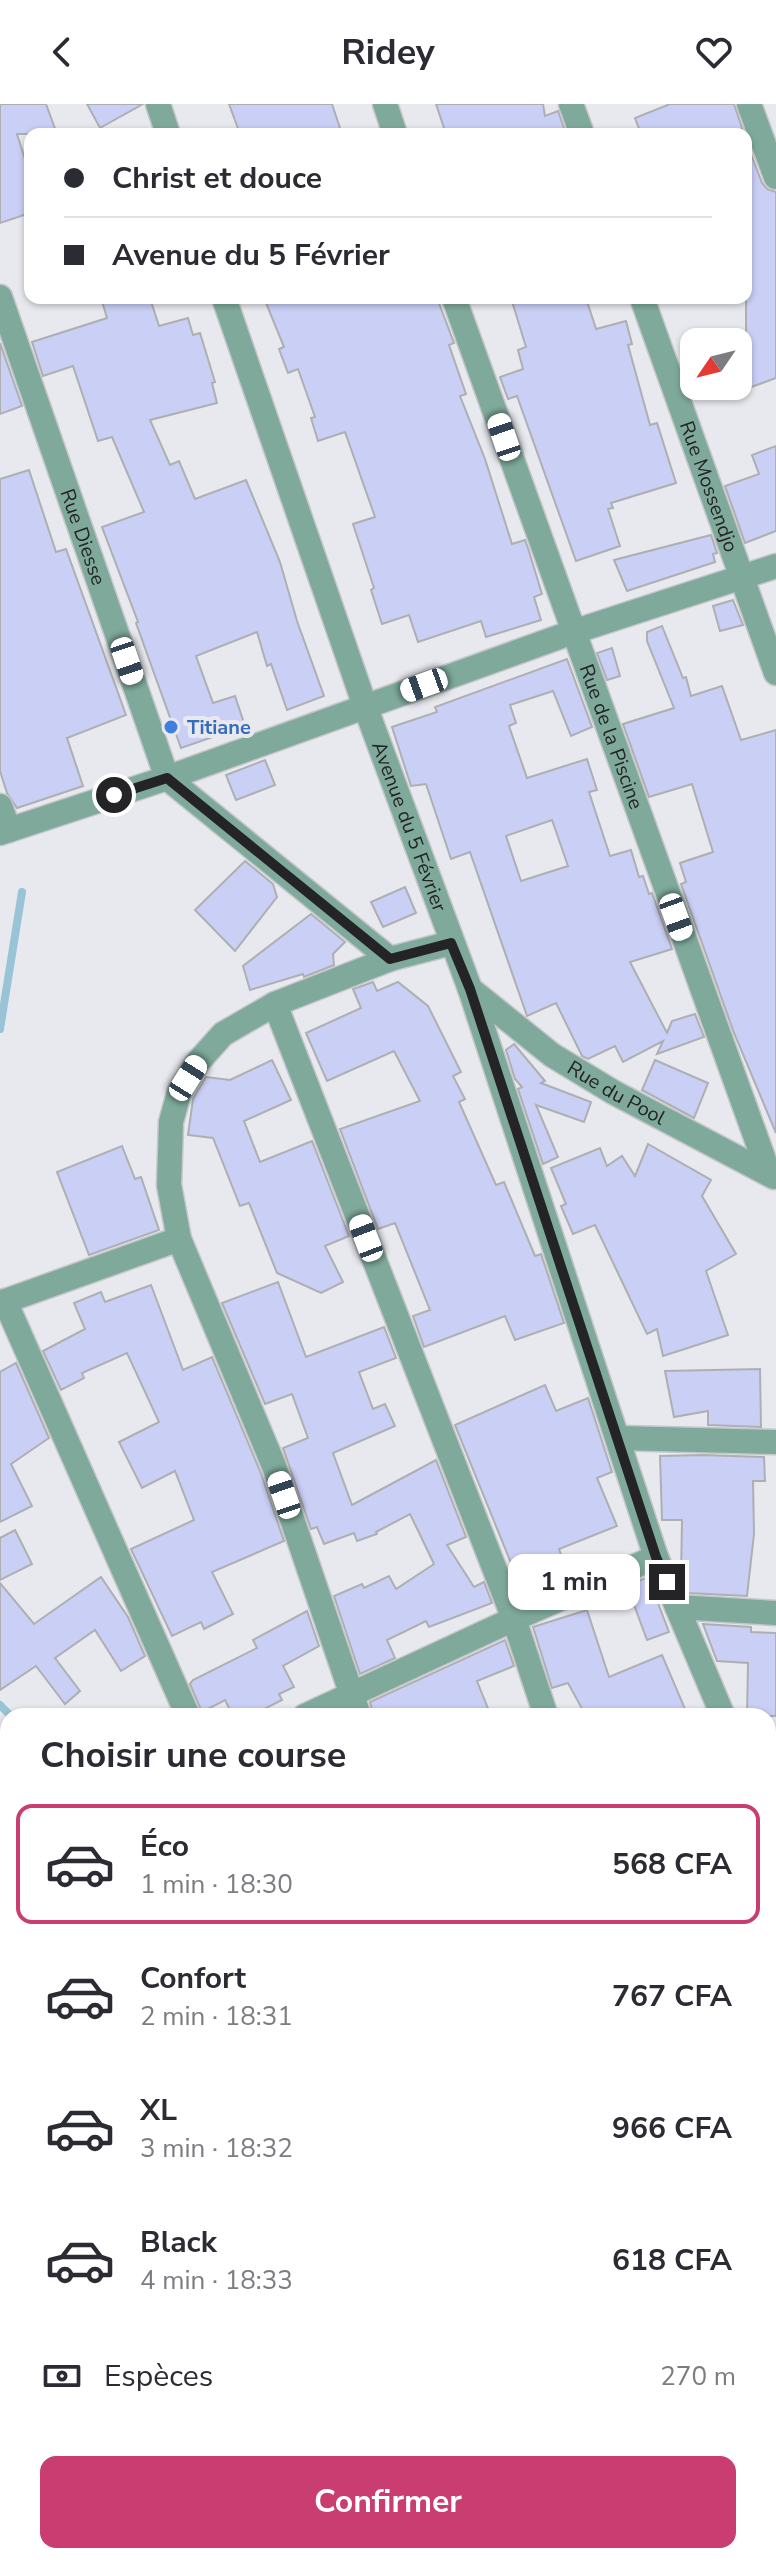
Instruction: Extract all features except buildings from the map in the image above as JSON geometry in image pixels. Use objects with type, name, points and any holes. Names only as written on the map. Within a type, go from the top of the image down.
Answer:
[{"type":"street","points":[[158,104],[166,128]]},
{"type":"street","points":[[385,104],[393,128]]},
{"type":"street","points":[[571,104],[580,128]]},
{"type":"street","points":[[749,104],[776,177]]},
{"type":"street","name":"Rue Diesse","points":[[0,297],[167,778]]},
{"type":"street","name":"Avenue du 5 Février","points":[[226,304],[365,706],[470,989],[656,1557],[720,1708]]},
{"type":"street","name":"Rue de la Piscine","points":[[456,304],[772,1176]]},
{"type":"street","name":"Rue Mossendjo","points":[[644,304],[776,673]]},
{"type":"street","points":[[0,806],[4,832],[167,778],[573,632],[776,566]]},
{"type":"street","points":[[167,778],[390,959]]},
{"type":"street","points":[[451,943],[390,959],[275,1004],[223,1034],[197,1063],[179,1093],[171,1122],[169,1185],[179,1239],[274,1466],[355,1705],[514,1619],[656,1557]]},
{"type":"street","name":"Rue du Pool","points":[[470,989],[552,1055],[613,1092],[772,1176]]},
{"type":"street","points":[[275,1004],[514,1619],[543,1708]]},
{"type":"street","points":[[179,1239],[3,1302],[184,1708]]},
{"type":"street","points":[[619,1438],[776,1442]]},
{"type":"street","points":[[677,1607],[776,1613]]},
{"type":"waterway","points":[[0,1029],[22,892]]},
{"type":"waterway","points":[[0,1705],[3,1708]]},
{"type":"place","name":"Titiane","points":[[171,727]]},
{"type":"route","points":[[114,795],[167,778],[390,959],[451,943],[470,989],[656,1557],[667,1582]]}]
